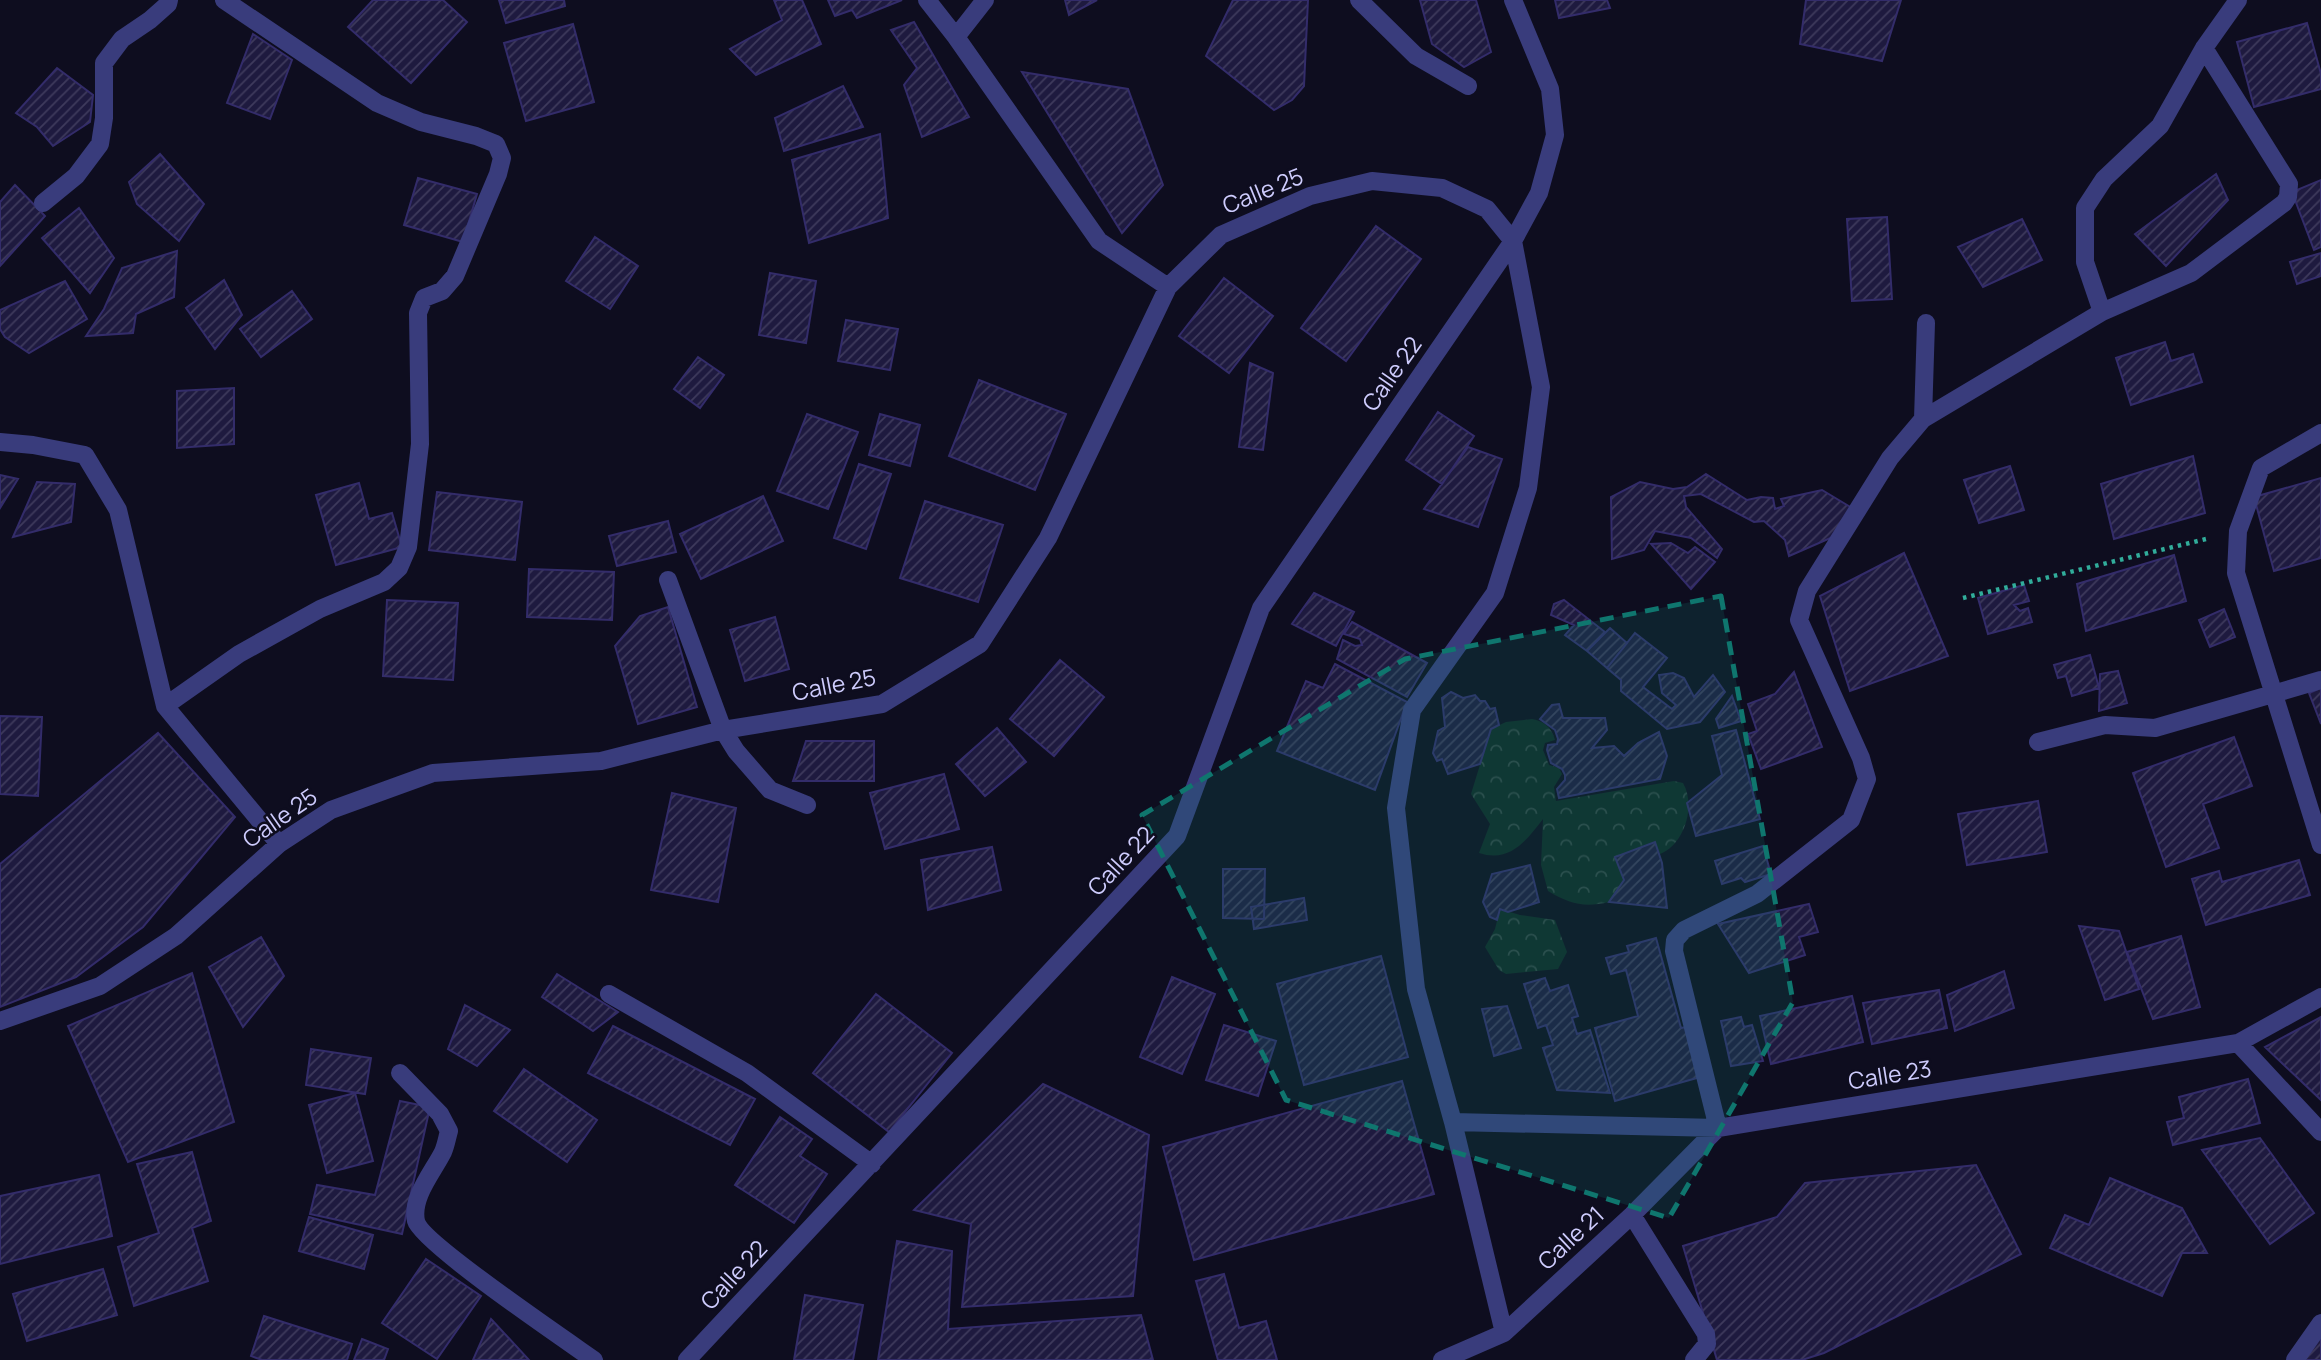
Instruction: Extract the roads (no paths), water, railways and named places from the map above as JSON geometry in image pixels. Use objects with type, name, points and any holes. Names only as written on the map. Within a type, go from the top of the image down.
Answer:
[{"type":"street","points":[[44,203],[76,176],[100,144],[104,118],[104,63],[122,38],[150,20],[168,5],[169,0]]},
{"type":"street","points":[[165,706],[239,654],[320,609],[384,582],[399,568],[408,547],[420,444],[418,313],[424,298],[442,291],[455,276],[498,174],[502,158],[496,144],[421,122],[377,103],[224,0]]},
{"type":"street","points":[[927,0],[956,37],[1099,241],[1168,287]]},
{"type":"street","points":[[956,37],[985,0]]},
{"type":"street","points":[[1359,0],[1416,56],[1468,86]]},
{"type":"street","name":"Calle 22","points":[[687,1360],[1177,836],[1261,607],[1513,242],[1539,193],[1555,135],[1550,89],[1513,0]]},
{"type":"street","points":[[2102,312],[2085,262],[2085,208],[2104,179],[2160,126],[2204,48],[2238,0]]},
{"type":"street","points":[[1718,1128],[1674,951],[1675,940],[1684,930],[1757,894],[1851,820],[1867,779],[1861,758],[1799,620],[1807,591],[1890,458],[1923,419],[2102,312],[2191,273],[2284,203],[2288,197],[2289,184],[2204,48]]},
{"type":"street","name":"Calle 25","points":[[0,1021],[100,986],[176,936],[279,844],[331,810],[433,773],[601,761],[723,730],[882,704],[980,644],[1048,538],[1168,287],[1221,235],[1310,196],[1372,181],[1442,188],[1487,209],[1513,242]]},
{"type":"street","points":[[1504,1333],[1453,1122],[1416,989],[1396,808],[1412,710],[1495,593],[1528,488],[1541,387],[1513,242]]},
{"type":"street","points":[[1923,419],[1926,323]]},
{"type":"street","points":[[2321,433],[2261,468],[2238,531],[2236,573],[2321,845]]},
{"type":"street","points":[[0,442],[85,455],[118,510],[165,706],[279,844]]},
{"type":"street","points":[[668,580],[723,730],[749,767],[770,790],[807,805]]},
{"type":"street","points":[[2038,742],[2105,725],[2155,729],[2321,680]]},
{"type":"street","points":[[609,994],[747,1073],[873,1164]]},
{"type":"street","name":"Calle 23","points":[[1453,1122],[1718,1128],[2238,1043],[2321,997]]},
{"type":"street","points":[[2238,1043],[2321,1132]]},
{"type":"street","points":[[400,1073],[440,1114],[449,1131],[444,1150],[417,1200],[416,1221],[424,1234],[594,1360]]},
{"type":"street","name":"Calle 21","points":[[1442,1360],[1504,1333],[1632,1215],[1718,1128]]},
{"type":"street","points":[[1632,1215],[1706,1334],[1707,1344],[1694,1360]]},
{"type":"street","points":[[2295,1360],[2321,1323]]}]
